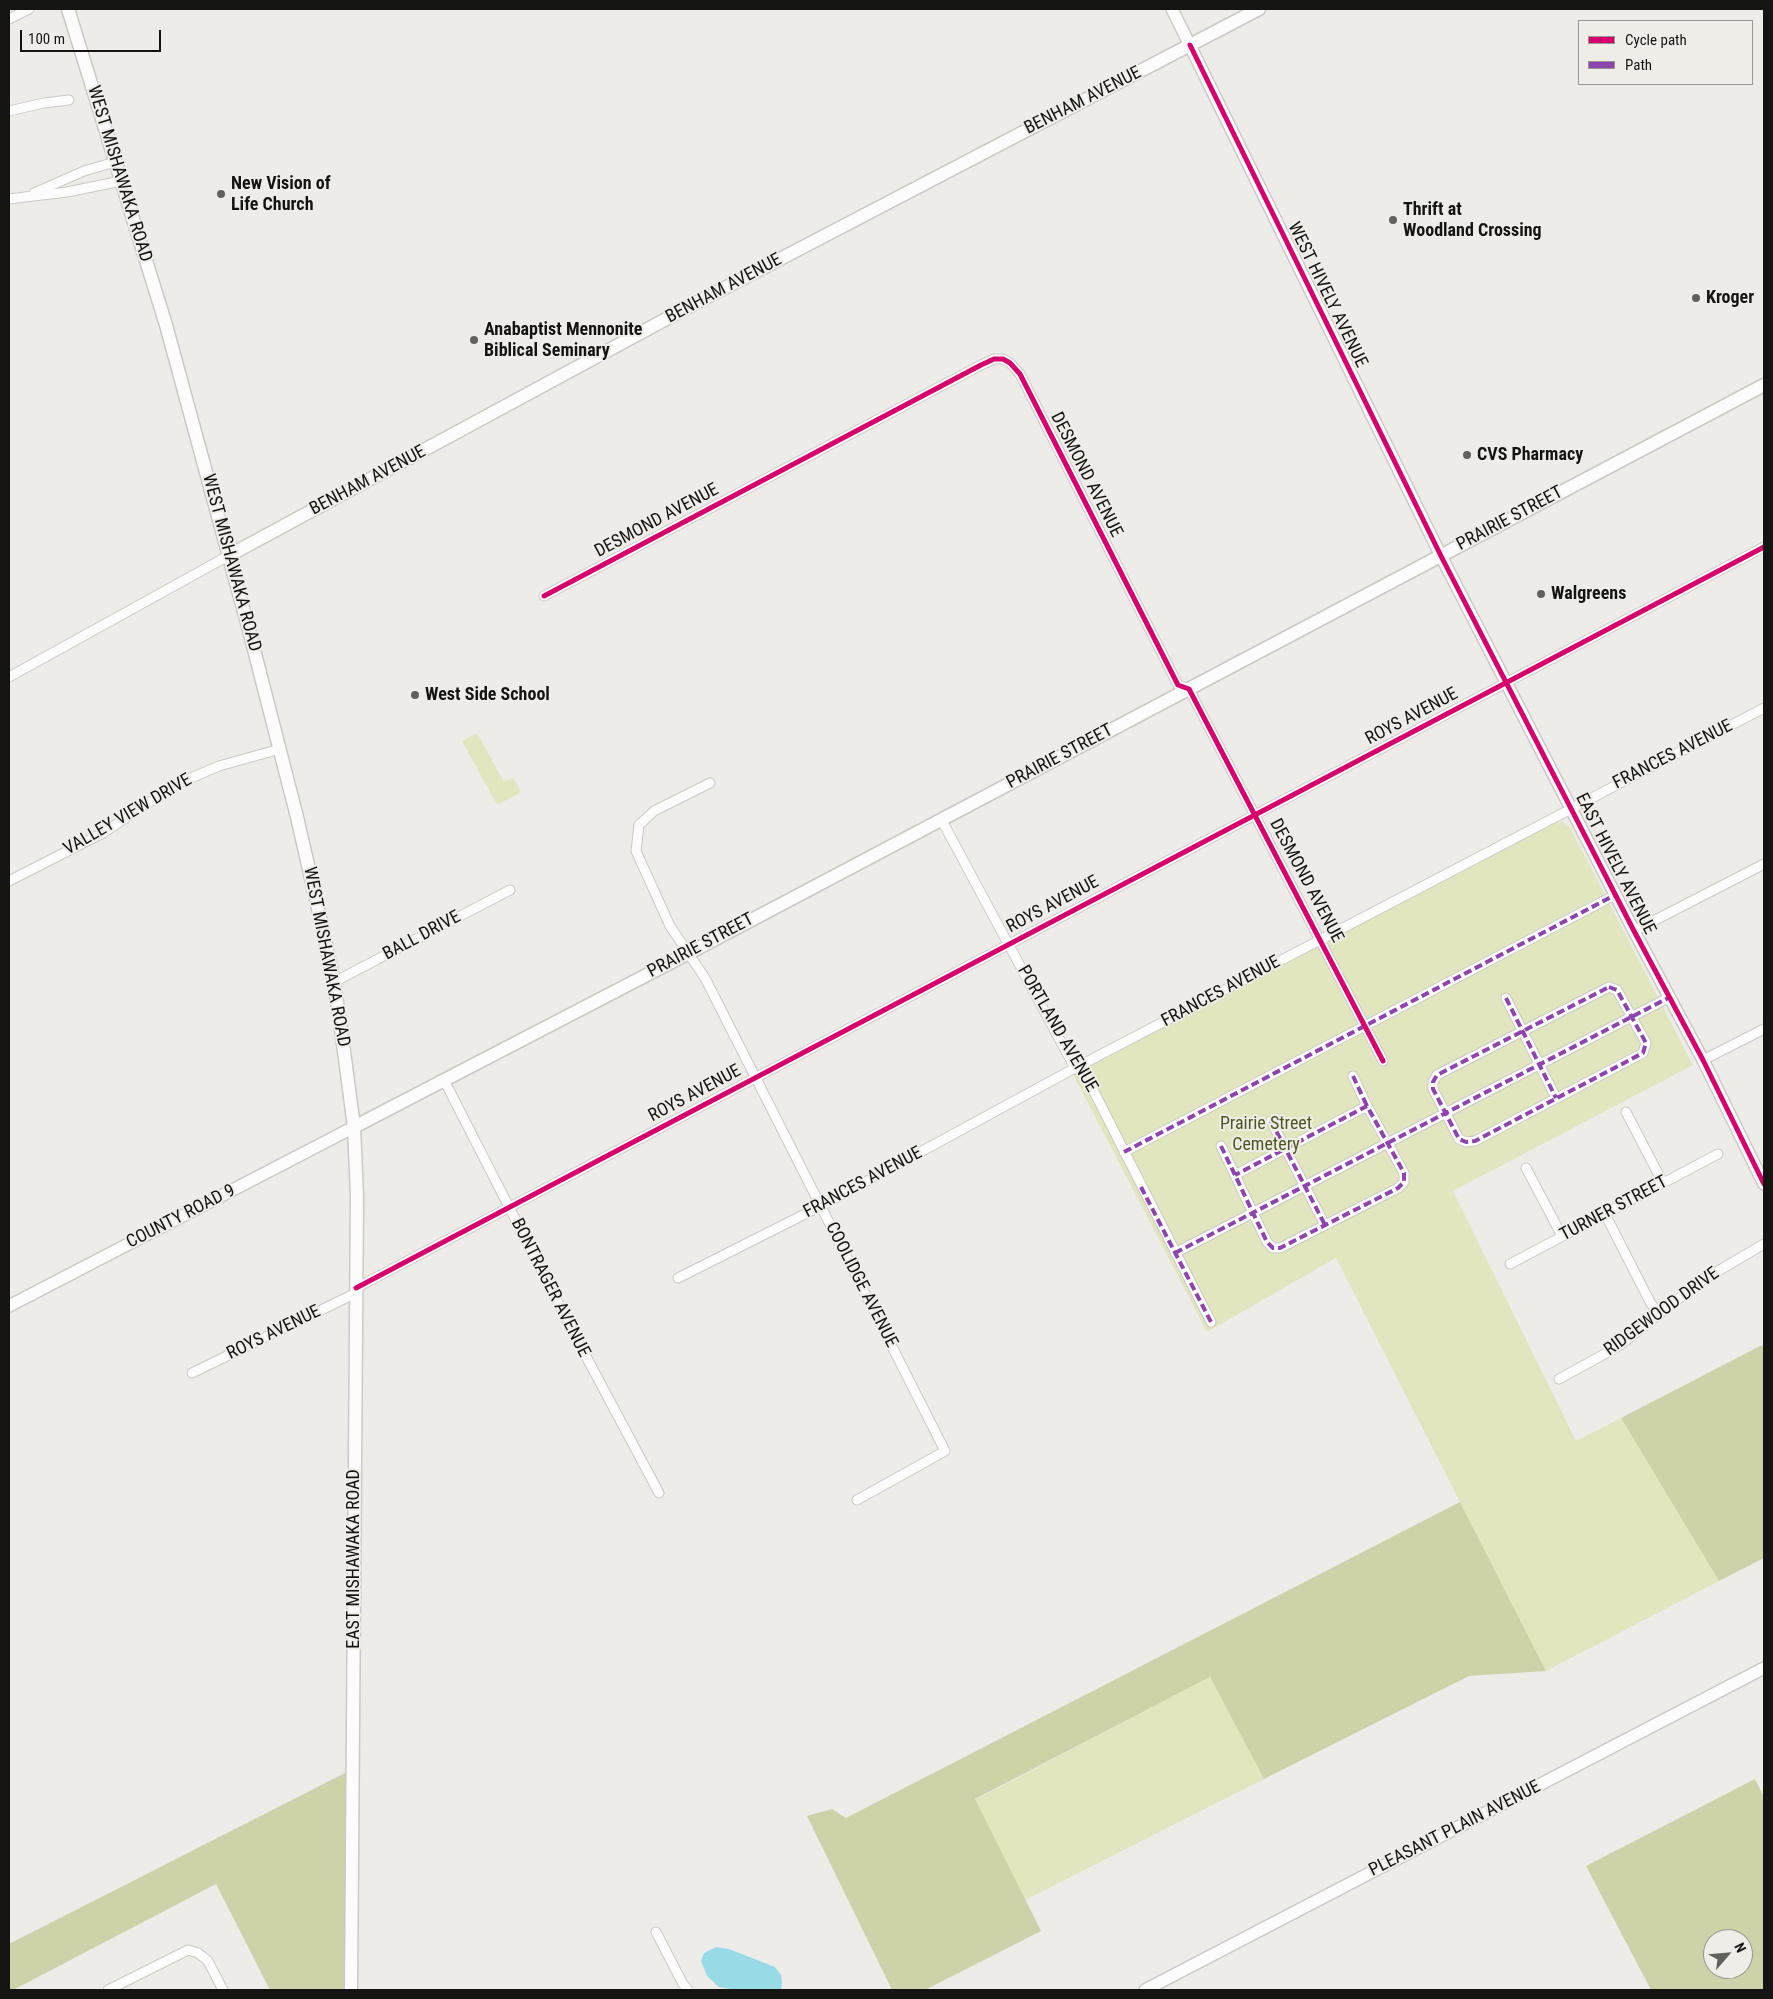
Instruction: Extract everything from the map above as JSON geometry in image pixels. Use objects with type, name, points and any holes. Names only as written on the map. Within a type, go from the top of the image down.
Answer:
[{"type":"main road","name":"WEST MISHAWAKA ROAD","points":[[68,9],[166,325],[280,749],[334,982],[350,1086],[354,1127]]},
{"type":"main road","name":"BENHAM AVENUE","points":[[228,556],[692,305],[1259,9]]},
{"type":"main road","name":"PRAIRIE STREET","points":[[354,1127],[689,953],[1764,385]]},
{"type":"main road","name":"EAST MISHAWAKA ROAD","points":[[351,1990],[357,1175],[354,1127]]},
{"type":"street","points":[[9,19],[29,9]]},
{"type":"street","name":"WEST HIVELY AVENUE","points":[[1172,9],[1441,556]]},
{"type":"street","points":[[9,111],[44,103],[69,100]]},
{"type":"street","points":[[13,198],[38,192],[84,171],[116,162]]},
{"type":"street","points":[[13,198],[67,192],[121,180]]},
{"type":"street","name":"DESMOND AVENUE","points":[[544,596],[994,359],[1003,359],[1020,374],[1178,685],[1190,689],[1383,1061]]},
{"type":"street","name":"ROYS AVENUE","points":[[192,1373],[356,1290],[508,1207],[1764,547]]},
{"type":"street","name":"BENHAM AVENUE","points":[[9,677],[228,556]]},
{"type":"street","name":"EAST HIVELY AVENUE","points":[[1441,556],[1634,932],[1703,1060],[1764,1184]]},
{"type":"street","name":"FRANCES AVENUE","points":[[678,1278],[821,1206],[1075,1068],[1764,708]]},
{"type":"street","name":"VALLEY VIEW DRIVE","points":[[9,880],[103,833],[177,784],[219,766],[280,749]]},
{"type":"street","name":"COOLIDGE AVENUE","points":[[710,783],[654,811],[638,825],[636,851],[670,926],[705,978],[946,1451],[857,1500]]},
{"type":"street","name":"PORTLAND AVENUE","points":[[941,819],[1075,1068],[1085,1074],[1211,1322]]},
{"type":"street","points":[[1634,932],[1764,864]]},
{"type":"street","name":"BALL DRIVE","points":[[334,982],[510,890]]},
{"type":"street","points":[[1124,1152],[1616,895]]},
{"type":"street","points":[[1610,988],[1617,990],[1630,1017],[1646,1043],[1643,1052],[1475,1141],[1466,1142],[1459,1139],[1434,1089],[1433,1082],[1438,1075],[1610,988]]},
{"type":"street","points":[[1175,1254],[1670,996]]},
{"type":"street","points":[[1506,998],[1556,1098]]},
{"type":"street","points":[[1703,1060],[1764,1029]]},
{"type":"street","points":[[1221,1146],[1267,1242],[1273,1248],[1280,1248],[1398,1188],[1404,1182],[1404,1174],[1386,1144],[1354,1076]]},
{"type":"street","name":"BONTRAGER AVENUE","points":[[444,1080],[573,1332],[660,1493]]},
{"type":"street","points":[[1235,1176],[1367,1106]]},
{"type":"street","points":[[1626,1112],[1663,1183]]},
{"type":"street","points":[[1271,1120],[1325,1225]]},
{"type":"street","name":"COUNTY ROAD 9","points":[[9,1306],[354,1127]]},
{"type":"street","name":"TURNER STREET","points":[[1510,1264],[1718,1154]]},
{"type":"street","points":[[1526,1168],[1562,1236]]},
{"type":"street","points":[[1605,1214],[1650,1302],[1659,1315]]},
{"type":"street","name":"RIDGEWOOD DRIVE","points":[[1559,1379],[1619,1346],[1701,1281],[1764,1244]]},
{"type":"street","name":"PLEASANT PLAIN AVENUE","points":[[1145,1990],[1764,1668]]},
{"type":"street","points":[[656,1932],[688,1990]]},
{"type":"street","points":[[108,1990],[188,1950],[198,1953],[208,1961],[223,1990]]},
{"type":"green space","points":[[477,733],[504,782],[511,778],[514,780],[520,790],[519,794],[498,804],[496,803],[462,741]]},
{"type":"green space","name":"Prairie Street Cemetery","points":[[1562,822],[1570,827],[1693,1065],[1453,1191],[1576,1441],[1621,1418],[1719,1581],[1546,1671],[1336,1258],[1207,1332],[1073,1074],[1553,823]]},
{"type":"green space","points":[[1762,1345],[1764,1349],[1764,1558],[1719,1581],[1621,1418]]},
{"type":"green space","points":[[1460,1502],[1546,1671],[1469,1676],[1264,1779],[1210,1677],[975,1799],[1041,1931],[925,1990],[892,1990],[807,1816],[832,1809],[846,1818]]},
{"type":"green space","points":[[1210,1677],[1264,1779],[1025,1900],[975,1800]]},
{"type":"green space","points":[[347,1772],[344,1990],[270,1990],[216,1884],[13,1990],[9,1990],[9,1944]]},
{"type":"green space","points":[[1755,1779],[1764,1797],[1764,1990],[1651,1990],[1586,1866]]},
{"type":"water","points":[[716,1947],[729,1949],[775,1967],[781,1975],[781,1990],[736,1990],[719,1987],[707,1976],[701,1961],[704,1953]]},
{"type":"marked path","points":[[1124,1152],[1615,895]]},
{"type":"marked path","points":[[1609,987],[1617,990],[1646,1043],[1643,1053],[1475,1141],[1466,1142],[1459,1139],[1433,1089],[1433,1082],[1437,1075],[1609,987]]},
{"type":"marked path","points":[[1175,1253],[1670,997]]},
{"type":"marked path","points":[[1506,998],[1556,1098]]},
{"type":"marked path","points":[[1353,1076],[1367,1106]]},
{"type":"marked path","points":[[1221,1146],[1267,1242],[1273,1248],[1280,1248],[1398,1188],[1404,1182],[1404,1173],[1367,1106],[1235,1175]]},
{"type":"marked path","points":[[1271,1121],[1325,1225]]},
{"type":"marked path","points":[[1141,1187],[1211,1322]]},
{"type":"cycle path","points":[[1190,45],[1441,556],[1634,931],[1703,1060],[1764,1184]]},
{"type":"cycle path","points":[[544,596],[981,365],[994,359],[1003,359],[1010,363],[1020,374],[1178,685],[1189,689],[1383,1061]]},
{"type":"cycle path","points":[[356,1288],[1764,547]]},
{"type":"place","name":"New Vision of Life Church","points":[[221,194]]},
{"type":"place","name":"Thrift at Woodland Crossing","points":[[1393,220]]},
{"type":"place","name":"Kroger","points":[[1696,298]]},
{"type":"place","name":"Anabaptist Mennonite Biblical Seminary","points":[[474,340]]},
{"type":"place","name":"CVS Pharmacy","points":[[1467,455]]},
{"type":"place","name":"Walgreens","points":[[1541,594]]},
{"type":"place","name":"West Side School","points":[[415,695]]}]
